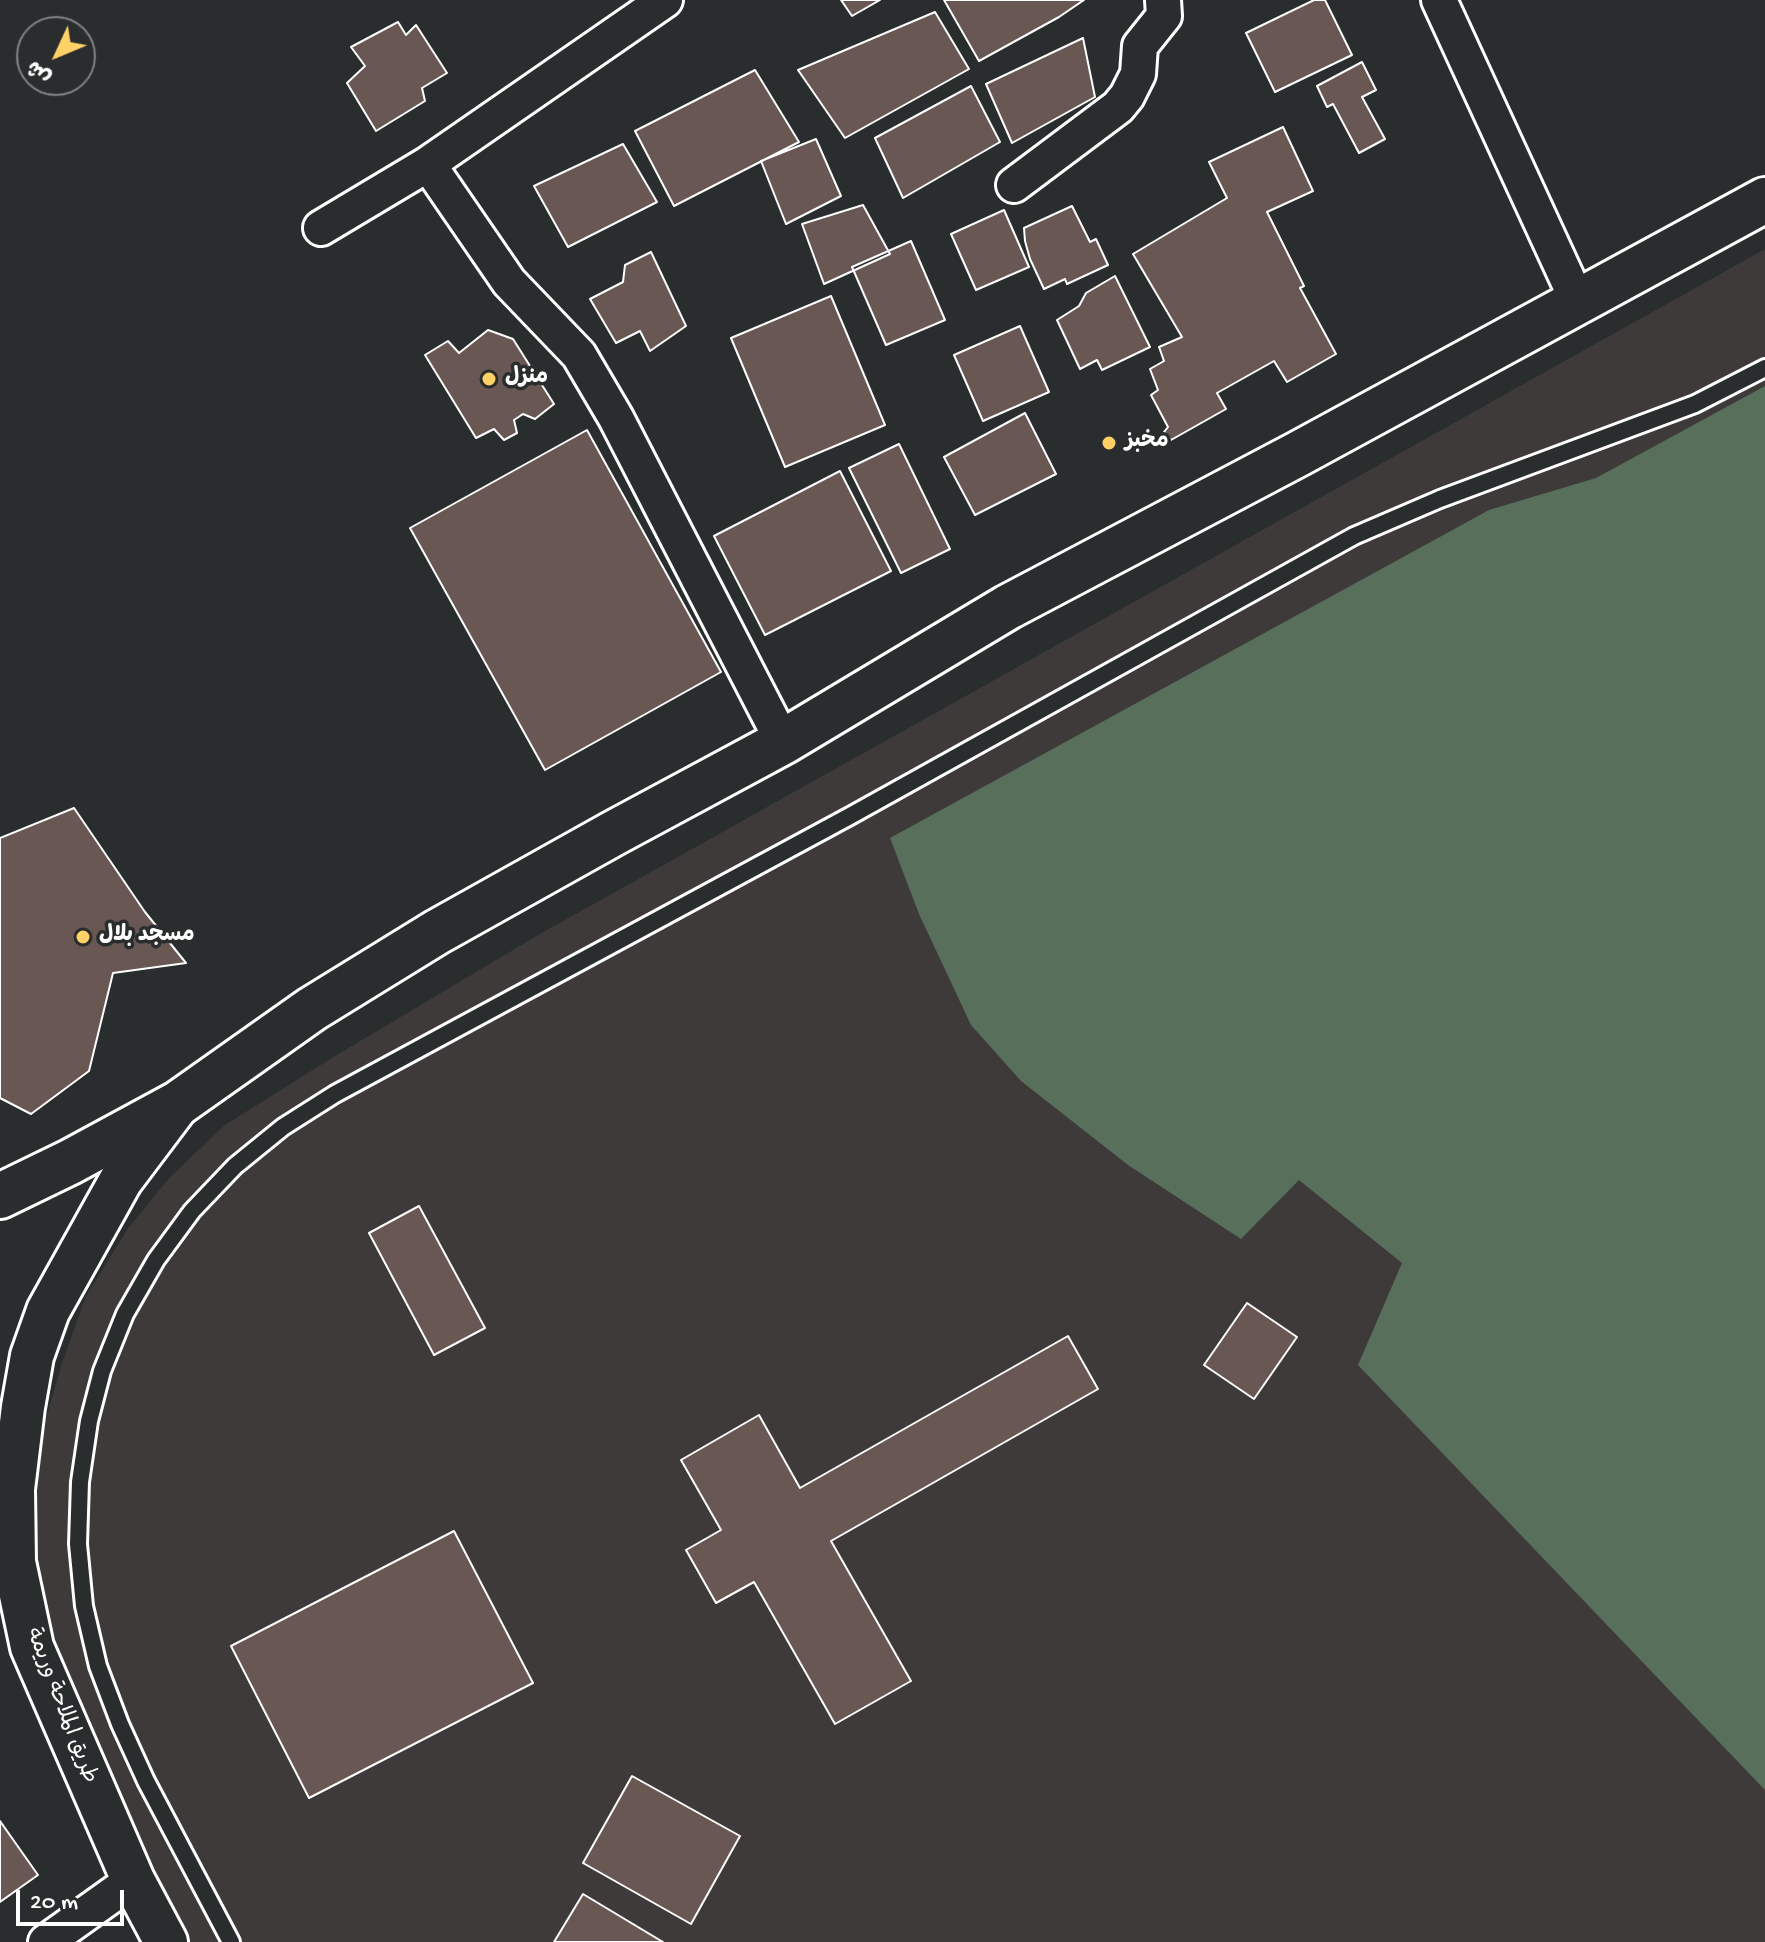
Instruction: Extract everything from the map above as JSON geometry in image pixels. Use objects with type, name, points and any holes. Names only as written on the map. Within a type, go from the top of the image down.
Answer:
[{"type":"main road","points":[[0,1196],[179,1103],[312,1009],[437,932],[783,742],[1008,607],[1765,200]]},
{"type":"street","points":[[321,228],[428,164],[665,0]]},
{"type":"street","points":[[1014,185],[1118,107],[1127,96],[1138,74],[1140,46],[1164,16],[1163,0]]},
{"type":"street","points":[[1439,0],[1578,302]]},
{"type":"street","points":[[428,164],[509,282],[579,355],[616,418],[783,742]]},
{"type":"street","name":"طريق الملاحة وريمة","points":[[166,1942],[133,1880],[32,1647],[14,1562],[11,1400],[32,1356],[48,1311],[69,1271],[121,1180],[179,1103]]},
{"type":"street","points":[[46,1942],[133,1880]]},
{"type":"lane","points":[[231,1942],[146,1781],[120,1724],[98,1666],[88,1621],[78,1544],[80,1482],[89,1421],[102,1371],[125,1314],[165,1247],[192,1211],[235,1166],[283,1127],[335,1094],[836,823],[1354,536],[1440,499],[1695,404],[1765,368]]},
{"type":"shaded area","points":[[1765,249],[1765,1942],[183,1942],[80,1740],[39,1595],[36,1541],[38,1479],[45,1422],[86,1296],[129,1227],[170,1177],[225,1125],[540,934]]},
{"type":"green space","points":[[1765,386],[1765,1790],[1358,1365],[1402,1263],[1299,1180],[1241,1239],[1128,1165],[1021,1081],[971,1025],[919,914],[890,838],[1489,510],[1596,478]]},
{"type":"building","points":[[841,0],[880,0],[852,16]]},
{"type":"building","points":[[944,0],[1084,0],[979,61]]},
{"type":"building","points":[[1314,0],[1325,0],[1352,55],[1275,92],[1246,33]]},
{"type":"building","points":[[935,12],[969,69],[845,138],[798,70]]},
{"type":"building","points":[[398,22],[406,35],[416,25],[447,73],[422,88],[425,101],[376,131],[347,83],[365,66],[351,47]]},
{"type":"building","points":[[1083,38],[1095,97],[1012,143],[986,84]]},
{"type":"building","points":[[1362,62],[1376,90],[1362,97],[1385,139],[1359,153],[1333,104],[1327,107],[1317,86]]},
{"type":"building","points":[[755,70],[799,142],[674,206],[635,131]]},
{"type":"building","points":[[971,86],[1000,142],[903,198],[875,138]]},
{"type":"building","points":[[1283,127],[1313,191],[1267,212],[1304,286],[1300,288],[1336,354],[1287,382],[1274,361],[1217,393],[1226,409],[1171,440],[1164,432],[1168,427],[1151,395],[1158,390],[1150,369],[1164,361],[1159,347],[1182,337],[1133,254],[1227,198],[1209,162]]},
{"type":"building","points":[[816,139],[841,196],[786,224],[761,161]]},
{"type":"building","points":[[623,144],[657,202],[568,247],[534,186]]},
{"type":"building","points":[[863,205],[890,254],[824,284],[802,224]]},
{"type":"building","points":[[1072,206],[1090,242],[1096,239],[1108,265],[1067,284],[1065,279],[1044,289],[1030,259],[1024,228]]},
{"type":"building","points":[[1004,210],[1029,267],[976,290],[951,234]]},
{"type":"building","points":[[911,241],[945,320],[886,345],[852,267]]},
{"type":"building","points":[[651,252],[686,326],[650,351],[640,331],[616,343],[590,299],[623,282],[625,265]]},
{"type":"building","points":[[1115,276],[1150,347],[1102,370],[1097,360],[1080,369],[1057,320],[1079,306],[1086,293]]},
{"type":"building","points":[[831,296],[885,425],[785,467],[731,338]]},
{"type":"building","points":[[1020,326],[1049,392],[983,421],[954,355]]},
{"type":"building","name":"منزل","points":[[488,330],[513,339],[554,404],[535,419],[523,414],[514,420],[517,433],[504,440],[494,429],[476,438],[425,355],[448,341],[459,353]]},
{"type":"building","points":[[1025,413],[1056,474],[975,515],[944,457]]},
{"type":"building","points":[[587,430],[721,672],[545,770],[410,528]]},
{"type":"building","points":[[899,444],[950,549],[901,573],[849,468]]},
{"type":"building","points":[[840,471],[891,571],[765,635],[714,536]]},
{"type":"building","name":"مسجد بلال","points":[[74,808],[145,912],[186,963],[113,973],[89,1071],[31,1114],[0,1098],[0,838]]},
{"type":"building","points":[[419,1206],[485,1328],[434,1355],[369,1233]]},
{"type":"building","points":[[1247,1303],[1297,1337],[1254,1399],[1204,1365]]},
{"type":"building","points":[[1068,1336],[1098,1389],[831,1541],[911,1681],[835,1724],[754,1582],[716,1603],[686,1550],[721,1530],[681,1460],[759,1415],[800,1488]]},
{"type":"building","points":[[454,1531],[533,1683],[309,1798],[231,1646]]},
{"type":"building","points":[[632,1776],[740,1836],[691,1924],[583,1863]]},
{"type":"building","points":[[0,1821],[38,1875],[0,1902]]},
{"type":"building","points":[[583,1894],[663,1942],[554,1942]]},
{"type":"place","name":"منزل","points":[[489,379]]},
{"type":"place","name":"مخبز","points":[[1109,443]]},
{"type":"place","name":"مسجد بلال","points":[[83,937]]}]
